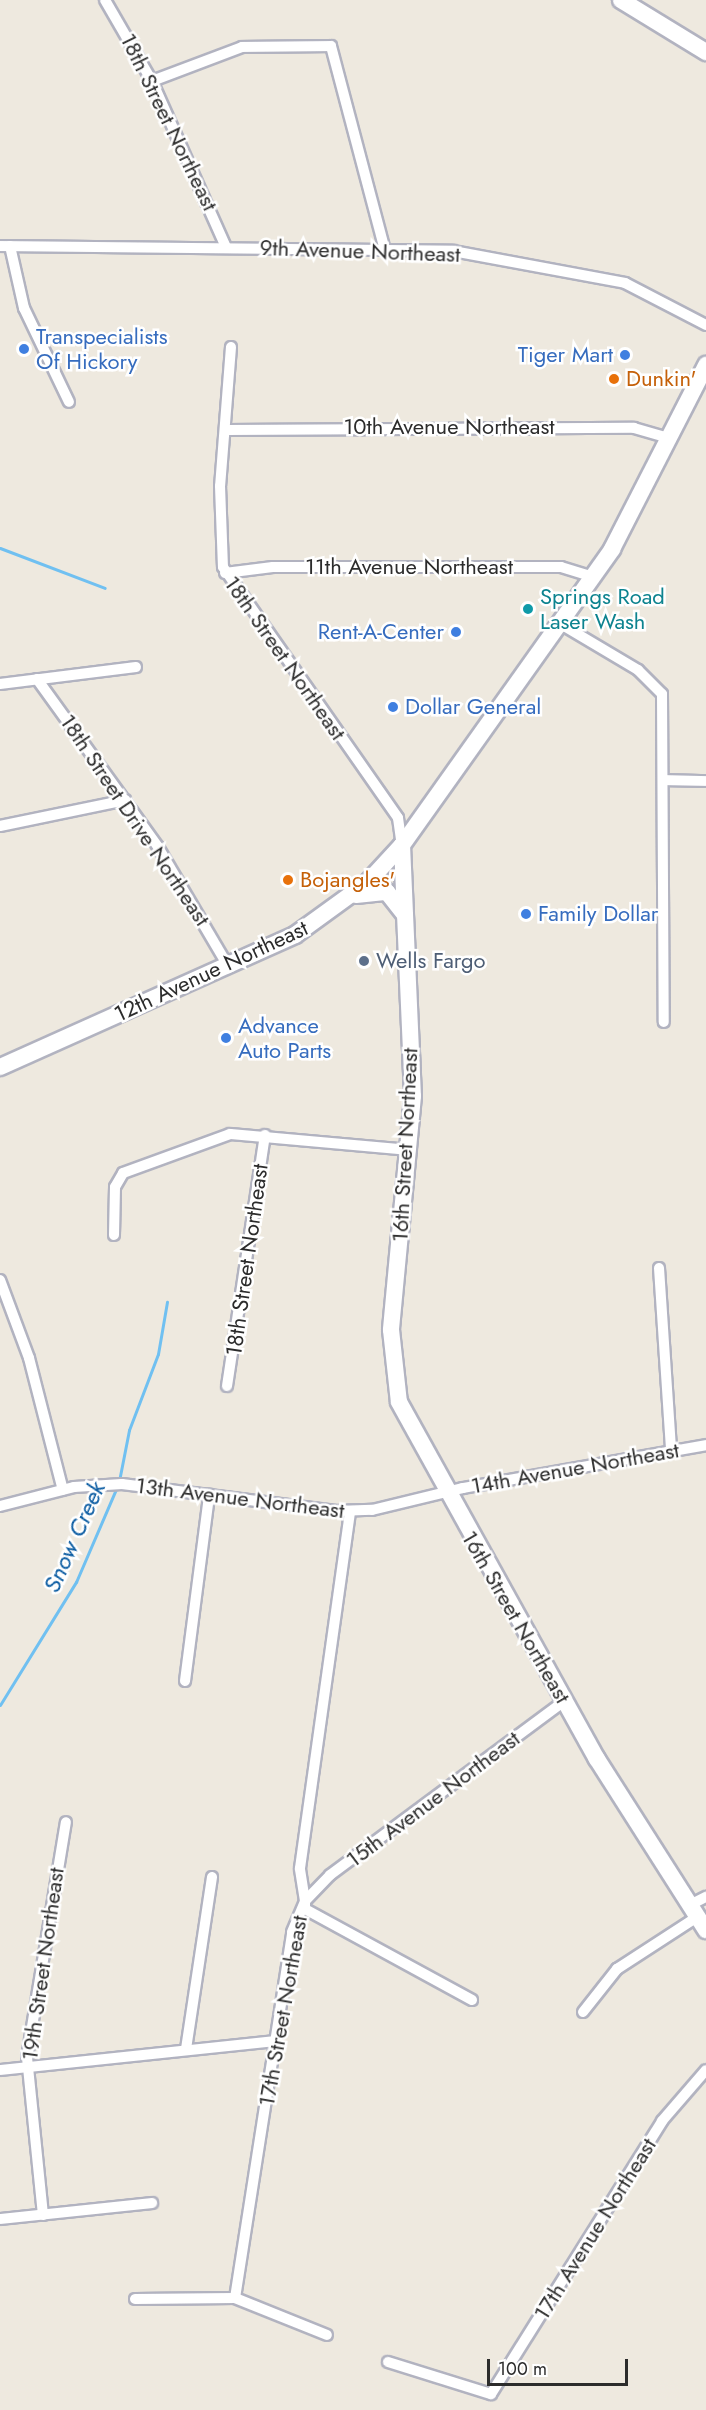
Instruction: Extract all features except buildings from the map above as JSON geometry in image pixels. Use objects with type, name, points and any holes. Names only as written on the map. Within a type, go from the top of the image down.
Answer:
[{"type":"main road","points":[[621,0],[706,52]]},
{"type":"main road","points":[[402,845],[592,577],[629,521],[706,365]]},
{"type":"main road","points":[[689,400],[706,383]]},
{"type":"main road","name":"12th Avenue Northeast","points":[[0,1067],[228,966],[305,929],[350,898],[402,845]]},
{"type":"main road","name":"16th Street Northeast","points":[[402,845],[413,1058],[410,1150],[391,1364],[404,1417],[564,1701],[698,1917]]},
{"type":"main road","points":[[350,898],[387,892],[405,915]]},
{"type":"street","name":"18th Street Northeast","points":[[105,0],[152,81],[226,247]]},
{"type":"street","points":[[152,81],[242,47],[331,46],[384,247]]},
{"type":"street","points":[[5,246],[24,308],[69,402]]},
{"type":"street","name":"9th Avenue Northeast","points":[[5,246],[384,247],[453,251],[597,276],[653,294],[706,325]]},
{"type":"street","name":"18th Street Northeast","points":[[231,347],[219,508],[225,573],[398,818],[402,845]]},
{"type":"street","name":"10th Avenue Northeast","points":[[226,430],[634,428],[670,438]]},
{"type":"street","name":"11th Avenue Northeast","points":[[225,573],[273,567],[556,567],[592,577]]},
{"type":"street","points":[[559,623],[657,685],[664,703],[664,1022]]},
{"type":"street","points":[[0,684],[136,667]]},
{"type":"street","name":"18th Street Drive Northeast","points":[[37,679],[125,800],[183,886],[228,966]]},
{"type":"street","points":[[665,780],[706,781]]},
{"type":"street","points":[[0,826],[125,800]]},
{"type":"street","points":[[114,1235],[116,1183],[127,1170],[230,1134],[265,1135],[410,1150]]},
{"type":"street","name":"18th Street Northeast","points":[[227,1386],[265,1135]]},
{"type":"street","points":[[659,1268],[671,1451]]},
{"type":"street","points":[[0,1280],[29,1358],[63,1490]]},
{"type":"street","name":"14th Avenue Northeast","points":[[446,1494],[706,1445]]},
{"type":"street","name":"13th Avenue Northeast","points":[[0,1506],[63,1490],[122,1484],[351,1512],[446,1494]]},
{"type":"street","points":[[185,1681],[209,1495]]},
{"type":"street","name":"17th Street Northeast","points":[[235,2298],[292,1932],[304,1900],[300,1868],[351,1512]]},
{"type":"street","name":"15th Avenue Northeast","points":[[304,1900],[330,1875],[564,1701]]},
{"type":"street","name":"19th Street Northeast","points":[[43,2214],[27,2066],[66,1822]]},
{"type":"street","points":[[186,2049],[212,1877]]},
{"type":"street","points":[[583,2013],[617,1969],[698,1917],[706,1897]]},
{"type":"street","points":[[304,1900],[305,1909],[472,2000]]},
{"type":"street","points":[[0,2070],[275,2041]]},
{"type":"street","name":"17th Avenue Northeast","points":[[388,2362],[491,2394],[663,2121],[706,2070]]},
{"type":"street","points":[[0,2219],[152,2203]]},
{"type":"street","points":[[135,2299],[235,2298],[327,2335]]},
{"type":"waterway","points":[[0,548],[105,588]]},
{"type":"waterway","name":"Snow Creek","points":[[119,1481],[129,1430],[158,1354],[167,1302]]},
{"type":"waterway","name":"Snow Creek","points":[[0,1705],[76,1582],[117,1487]]},
{"type":"place","name":"Transpecialists Of Hickory","points":[[24,349]]},
{"type":"place","name":"Tiger Mart","points":[[625,355]]},
{"type":"place","name":"Dunkin'","points":[[614,379]]},
{"type":"place","name":"Springs Road Laser Wash","points":[[528,609]]},
{"type":"place","name":"Rent-A-Center","points":[[456,632]]},
{"type":"place","name":"Dollar General","points":[[393,707]]},
{"type":"place","name":"Bojangles'","points":[[288,880]]},
{"type":"place","name":"Family Dollar","points":[[526,914]]},
{"type":"place","name":"Wells Fargo","points":[[364,961]]},
{"type":"place","name":"Advance Auto Parts","points":[[226,1038]]}]
